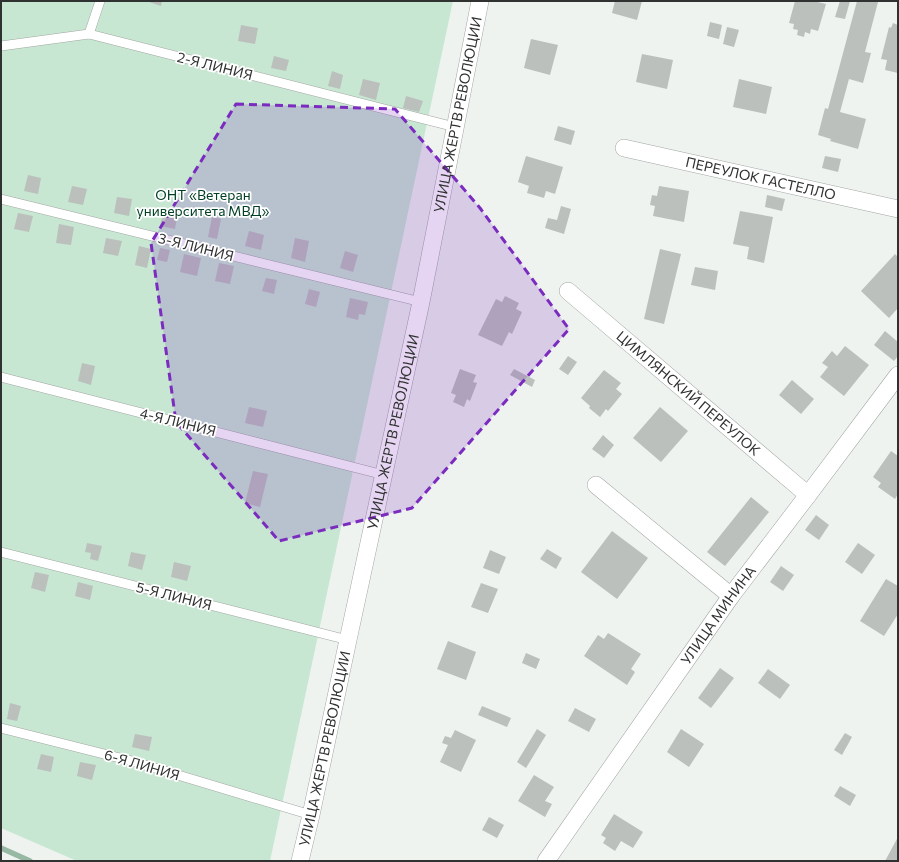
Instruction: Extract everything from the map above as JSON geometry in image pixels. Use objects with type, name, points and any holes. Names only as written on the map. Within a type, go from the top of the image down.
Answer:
[{"type":"street","name":"УЛИЦА ЖЕРТВ РЕВОЛЮЦИИ","points":[[300,861],[421,302],[480,1]]},
{"type":"street","name":"ПЕРЕУЛОК ГАСТЕЛЛО","points":[[624,148],[898,209]]},
{"type":"street","name":"ЦИМЛЯНСКИЙ ПЕРЕУЛОК","points":[[568,291],[813,499]]},
{"type":"street","name":"УЛИЦА МИНИНА","points":[[546,861],[730,596],[813,499],[898,374]]},
{"type":"street","points":[[596,485],[730,596]]},
{"type":"lane","points":[[89,34],[100,1]]},
{"type":"lane","name":"2-Я ЛИНИЯ","points":[[1,46],[89,34],[455,127]]},
{"type":"lane","name":"3-Я ЛИНИЯ","points":[[1,199],[421,302]]},
{"type":"lane","name":"4-Я ЛИНИЯ","points":[[1,377],[384,475]]},
{"type":"lane","name":"5-Я ЛИНИЯ","points":[[1,552],[348,640]]},
{"type":"lane","name":"6-Я ЛИНИЯ","points":[[1,728],[128,760],[311,815]]},
{"type":"highlighted area","points":[[236,104],[395,109],[480,208],[569,329],[412,508],[279,541],[176,422],[151,243]]},
{"type":"green space","name":"ОНТ «Ветеран университета МВД»","points":[[1,1],[453,1],[270,861],[77,861],[1,828]]},
{"type":"building","points":[[146,1],[162,1],[161,6]]},
{"type":"building","points":[[615,1],[642,1],[637,20],[612,13]]},
{"type":"building","points":[[795,1],[813,1],[826,4],[818,31],[811,29],[810,34],[805,32],[804,37],[797,35],[798,30],[793,29],[794,24],[789,23]]},
{"type":"building","points":[[840,1],[850,1],[845,19],[835,17]]},
{"type":"building","points":[[857,1],[878,2],[865,52],[871,53],[863,83],[849,79],[840,112],[866,119],[858,149],[830,141],[831,139],[818,135],[825,108],[828,109]]},
{"type":"building","points":[[710,22],[722,25],[719,39],[707,36]]},
{"type":"building","points":[[893,23],[898,25],[898,73],[885,70],[887,60],[881,59],[889,27],[891,28]]},
{"type":"building","points":[[241,25],[258,28],[255,44],[238,41]]},
{"type":"building","points":[[727,27],[739,30],[734,47],[723,44]]},
{"type":"building","points":[[531,39],[558,45],[550,75],[524,68]]},
{"type":"building","points":[[642,54],[673,60],[667,89],[636,82]]},
{"type":"building","points":[[274,56],[289,60],[286,71],[271,68]]},
{"type":"building","points":[[332,71],[343,75],[340,89],[328,86]]},
{"type":"building","points":[[363,79],[380,83],[376,100],[359,95]]},
{"type":"building","points":[[739,79],[772,87],[766,114],[733,107]]},
{"type":"building","points":[[406,96],[423,101],[419,112],[403,108]]},
{"type":"building","points":[[558,126],[575,131],[571,145],[554,140]]},
{"type":"building","points":[[526,156],[563,167],[555,194],[546,191],[544,198],[527,193],[529,186],[518,182]]},
{"type":"building","points":[[825,156],[841,159],[838,172],[822,168]]},
{"type":"building","points":[[28,175],[41,178],[38,194],[24,191]]},
{"type":"building","points":[[72,186],[87,189],[83,205],[68,202]]},
{"type":"building","points":[[659,186],[689,191],[684,222],[653,216],[655,206],[650,205],[652,195],[657,196]]},
{"type":"building","points":[[767,195],[785,199],[782,211],[765,207]]},
{"type":"building","points":[[117,197],[132,199],[129,216],[114,213]]},
{"type":"building","points":[[561,206],[571,209],[564,234],[545,228],[548,218],[557,220]]},
{"type":"building","points":[[740,211],[773,217],[764,263],[747,259],[749,247],[733,244]]},
{"type":"building","points":[[18,213],[33,216],[29,232],[14,229]]},
{"type":"building","points":[[163,213],[177,217],[175,229],[160,226]]},
{"type":"building","points":[[212,217],[221,219],[217,239],[208,237]]},
{"type":"building","points":[[59,224],[74,227],[71,245],[56,243]]},
{"type":"building","points":[[249,231],[264,235],[261,250],[245,246]]},
{"type":"building","points":[[106,238],[122,241],[118,256],[103,253]]},
{"type":"building","points":[[295,238],[309,241],[305,262],[291,258]]},
{"type":"building","points":[[139,246],[151,249],[147,268],[135,265]]},
{"type":"building","points":[[160,248],[170,250],[167,262],[157,260]]},
{"type":"building","points":[[660,249],[681,254],[664,324],[644,319]]},
{"type":"building","points":[[345,251],[358,255],[353,272],[340,268]]},
{"type":"building","points":[[184,254],[201,258],[197,276],[180,272]]},
{"type":"building","points":[[895,254],[898,257],[898,308],[889,318],[861,291]]},
{"type":"building","points":[[219,263],[234,266],[230,284],[215,281]]},
{"type":"building","points":[[695,267],[718,271],[715,290],[691,285]]},
{"type":"building","points":[[266,278],[277,280],[274,294],[262,291]]},
{"type":"building","points":[[309,289],[320,292],[316,307],[305,304]]},
{"type":"building","points":[[505,296],[519,303],[516,309],[522,312],[512,334],[509,332],[502,346],[478,335],[496,299],[502,302]]},
{"type":"building","points":[[350,298],[368,302],[365,315],[359,314],[358,320],[346,317]]},
{"type":"building","points":[[885,331],[898,342],[898,356],[894,361],[874,345]]},
{"type":"building","points":[[845,346],[869,365],[844,396],[820,377],[828,367],[822,363],[832,351],[837,356]]},
{"type":"building","points":[[568,356],[577,362],[568,375],[559,369]]},
{"type":"building","points":[[82,363],[95,366],[91,385],[78,381]]},
{"type":"building","points":[[460,369],[476,375],[473,382],[477,383],[470,401],[467,399],[464,407],[453,402],[456,395],[451,393]]},
{"type":"building","points":[[514,369],[535,380],[532,387],[510,375]]},
{"type":"building","points":[[604,370],[621,383],[616,389],[622,394],[608,411],[606,409],[600,417],[589,408],[590,406],[581,398]]},
{"type":"building","points":[[792,380],[814,399],[801,414],[779,395]]},
{"type":"building","points":[[249,407],[267,411],[263,427],[245,423]]},
{"type":"building","points":[[660,407],[688,431],[661,462],[633,438]]},
{"type":"building","points":[[603,435],[614,445],[604,458],[592,449]]},
{"type":"building","points":[[891,451],[898,456],[898,494],[895,499],[878,487],[881,483],[873,477]]},
{"type":"building","points":[[253,471],[268,474],[260,507],[245,503]]},
{"type":"building","points":[[751,497],[769,512],[725,566],[707,552]]},
{"type":"building","points":[[816,515],[829,525],[819,540],[805,530]]},
{"type":"building","points":[[612,531],[648,558],[617,599],[581,572]]},
{"type":"building","points":[[87,543],[102,546],[98,561],[90,559],[91,553],[85,552]]},
{"type":"building","points":[[858,543],[875,555],[862,574],[845,562]]},
{"type":"building","points":[[547,549],[562,558],[556,569],[540,559]]},
{"type":"building","points":[[490,550],[506,557],[499,574],[483,568]]},
{"type":"building","points":[[131,552],[146,555],[142,570],[128,566]]},
{"type":"building","points":[[174,562],[191,566],[187,581],[171,577]]},
{"type":"building","points":[[781,566],[794,575],[783,591],[770,582]]},
{"type":"building","points":[[35,572],[49,575],[45,592],[31,588]]},
{"type":"building","points":[[886,579],[898,586],[898,614],[884,636],[860,621]]},
{"type":"building","points":[[78,582],[93,586],[90,600],[75,596]]},
{"type":"building","points":[[481,583],[498,589],[488,613],[471,607]]},
{"type":"building","points":[[608,633],[641,654],[631,669],[635,672],[627,685],[584,656],[598,635],[604,639]]},
{"type":"building","points":[[448,641],[476,652],[466,680],[437,669]]},
{"type":"building","points":[[526,653],[540,659],[536,669],[522,663]]},
{"type":"building","points":[[720,668],[734,678],[711,708],[698,698]]},
{"type":"building","points":[[768,669],[790,685],[780,699],[758,683]]},
{"type":"building","points":[[10,703],[21,706],[17,721],[7,719]]},
{"type":"building","points":[[482,706],[511,718],[507,727],[478,715]]},
{"type":"building","points":[[575,708],[596,719],[589,732],[568,721]]},
{"type":"building","points":[[537,729],[546,735],[526,768],[517,762]]},
{"type":"building","points":[[681,729],[704,744],[689,767],[667,752]]},
{"type":"building","points":[[455,730],[476,740],[461,772],[440,762],[448,745],[442,743],[445,736],[451,738]]},
{"type":"building","points":[[845,733],[852,737],[842,755],[834,750]]},
{"type":"building","points":[[135,734],[152,737],[149,751],[132,747]]},
{"type":"building","points":[[41,754],[54,757],[51,772],[37,769]]},
{"type":"building","points":[[80,762],[96,765],[92,780],[77,776]]},
{"type":"building","points":[[534,775],[554,787],[545,801],[552,804],[545,817],[518,801]]},
{"type":"building","points":[[840,786],[856,795],[850,806],[834,796]]},
{"type":"building","points":[[614,814],[643,832],[633,848],[621,841],[615,851],[603,843],[606,838],[601,835]]},
{"type":"building","points":[[489,817],[504,825],[497,838],[482,830]]},
{"type":"building","points":[[898,837],[898,861],[885,861]]},
{"type":"waterway","points":[[1,848],[30,861]]}]
